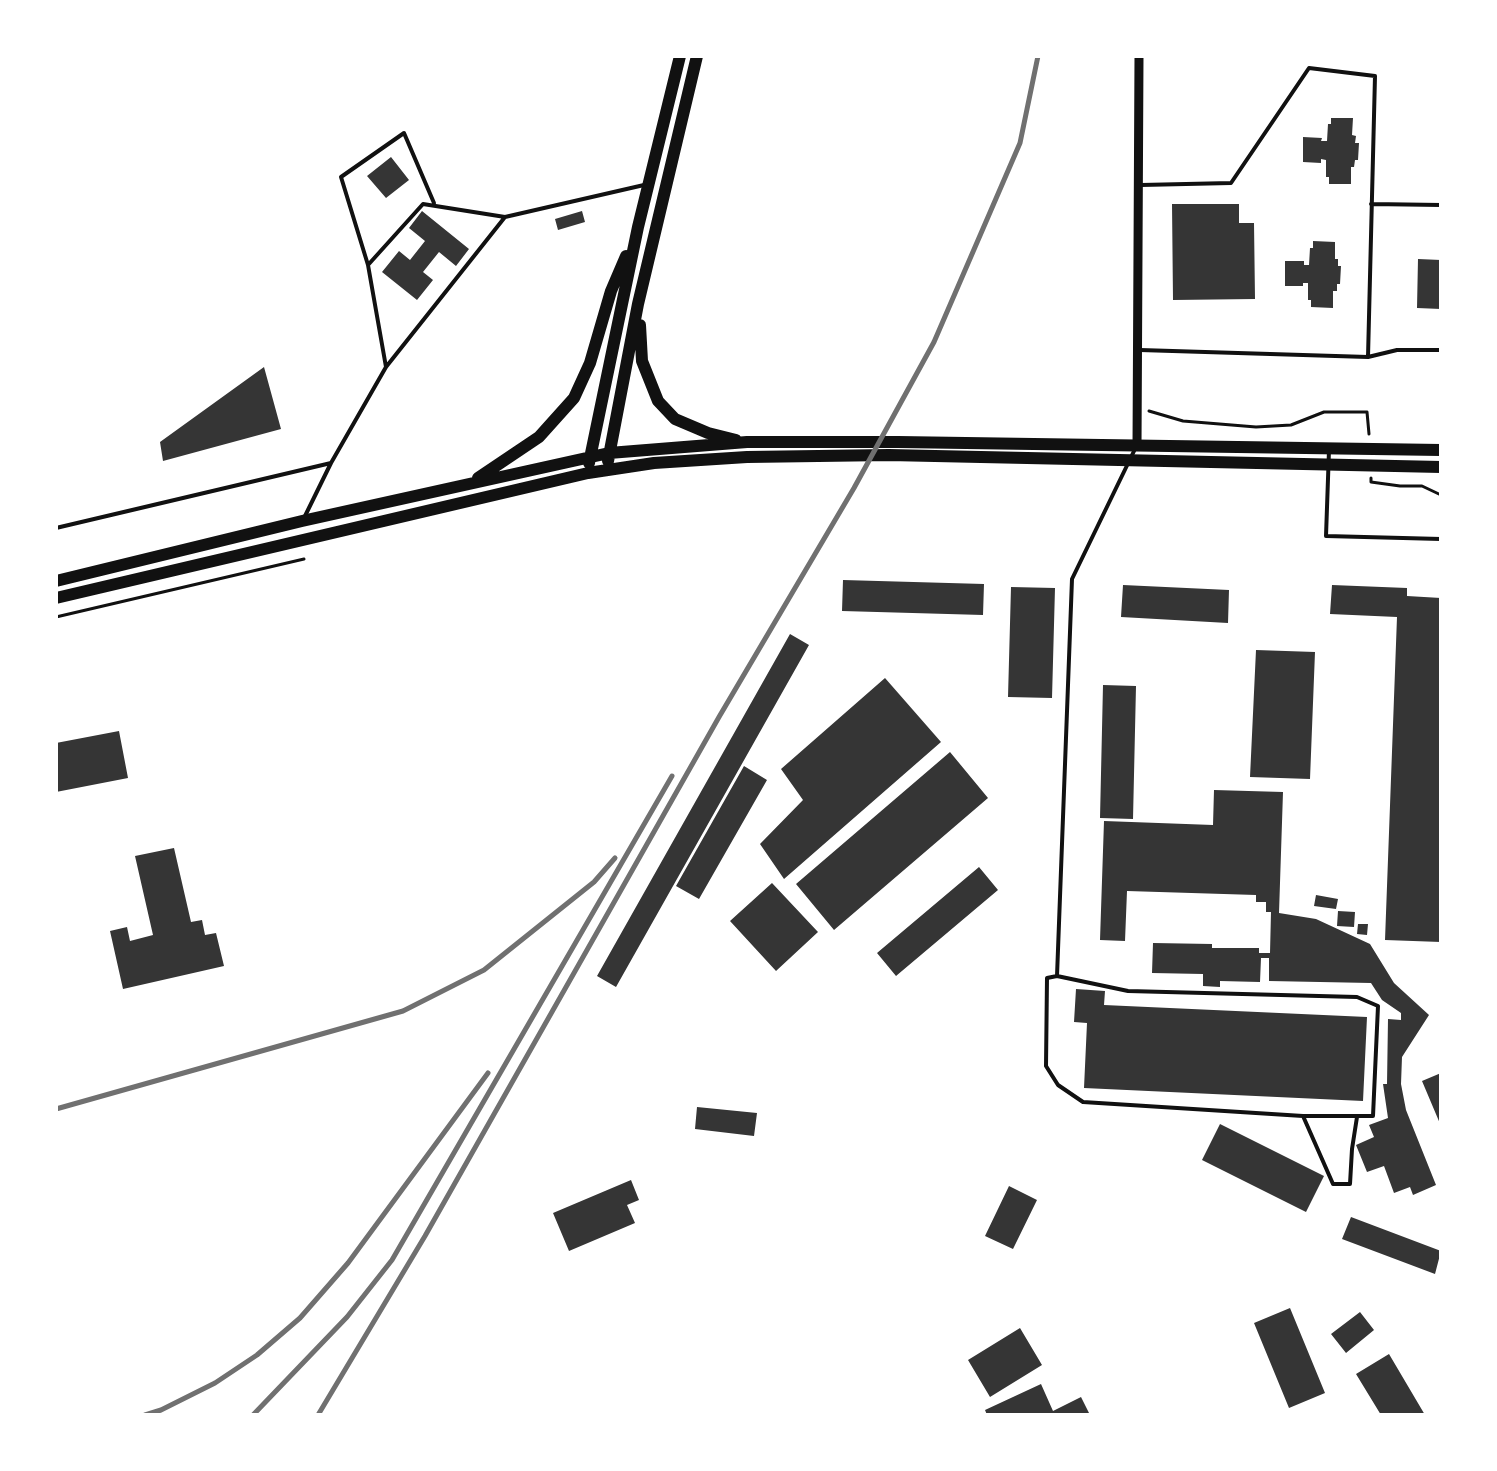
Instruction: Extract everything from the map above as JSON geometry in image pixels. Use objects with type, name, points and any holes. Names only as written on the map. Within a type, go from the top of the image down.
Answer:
[{"type":"main road","points":[[588,473],[589,456],[638,227],[680,56]]},
{"type":"main road","points":[[607,468],[638,304],[697,56]]},
{"type":"main road","points":[[468,484],[539,437],[574,398],[590,363],[611,291],[638,227]]},
{"type":"main road","points":[[638,304],[642,361],[658,401],[675,419],[708,433],[747,442]]},
{"type":"main road","points":[[56,581],[302,521],[609,453],[747,442],[1441,450]]},
{"type":"main road","points":[[56,598],[607,468],[747,457],[889,455],[1441,467]]},
{"type":"street","points":[[1137,445],[1139,56]]},
{"type":"lane","points":[[1138,185],[1231,183],[1309,68],[1375,76],[1368,357]]},
{"type":"lane","points":[[386,367],[368,265],[341,177],[404,133],[434,204]]},
{"type":"lane","points":[[368,265],[423,204],[505,217],[648,185]]},
{"type":"lane","points":[[1371,204],[1441,205]]},
{"type":"lane","points":[[302,521],[386,367],[505,217]]},
{"type":"lane","points":[[1138,350],[1368,357],[1397,350],[1441,350]]},
{"type":"lane","points":[[1057,976],[1072,579],[1137,445]]},
{"type":"lane","points":[[1329,448],[1326,536],[1441,539]]},
{"type":"lane","points":[[56,528],[331,463]]},
{"type":"lane","points":[[1057,976],[1128,991],[1357,997],[1378,1006],[1373,1116],[1303,1116],[1083,1102],[1058,1085],[1046,1066],[1047,978],[1057,976]]},
{"type":"lane","points":[[1303,1116],[1333,1184],[1350,1184],[1358,1116]]},
{"type":"path","points":[[1137,407],[1183,421],[1256,427],[1291,425],[1324,412],[1367,412],[1370,449]]},
{"type":"path","points":[[1371,465],[1371,482],[1422,486],[1441,495]]},
{"type":"path","points":[[56,617],[304,559]]},
{"type":"building","points":[[1331,118],[1353,118],[1352,135],[1356,136],[1355,143],[1359,143],[1358,160],[1351,167],[1351,184],[1329,184],[1326,160],[1321,159],[1321,163],[1303,162],[1303,137],[1327,141]]},
{"type":"building","points":[[391,157],[409,180],[386,198],[367,176]]},
{"type":"building","points":[[1172,204],[1239,204],[1239,223],[1254,223],[1255,299],[1173,300]]},
{"type":"building","points":[[422,211],[469,249],[456,266],[439,252],[423,272],[433,280],[417,300],[382,272],[399,251],[410,260],[425,241],[409,228]]},
{"type":"building","points":[[582,211],[585,222],[558,230],[555,219]]},
{"type":"building","points":[[1313,241],[1335,242],[1335,259],[1341,266],[1340,284],[1337,284],[1337,291],[1333,291],[1333,308],[1311,307],[1308,283],[1285,286],[1285,261],[1304,261],[1304,265],[1309,265]]},
{"type":"building","points":[[1418,259],[1441,260],[1441,309],[1417,308]]},
{"type":"building","points":[[264,367],[281,429],[163,461],[160,442]]},
{"type":"building","points":[[843,580],[984,584],[983,615],[842,611]]},
{"type":"building","points":[[1123,585],[1229,590],[1228,623],[1121,617]]},
{"type":"building","points":[[1332,585],[1407,588],[1407,596],[1441,598],[1441,942],[1385,940],[1397,617],[1330,614]]},
{"type":"building","points":[[1011,587],[1055,588],[1052,698],[1008,697]]},
{"type":"building","points":[[790,634],[809,645],[616,987],[597,976]]},
{"type":"building","points":[[1256,650],[1315,652],[1310,779],[1250,777]]},
{"type":"building","points":[[885,678],[941,742],[784,879],[760,844],[803,800],[781,769]]},
{"type":"building","points":[[1103,685],[1136,686],[1133,819],[1100,818]]},
{"type":"building","points":[[119,731],[128,778],[56,792],[56,743]]},
{"type":"building","points":[[950,752],[988,798],[834,930],[796,884]]},
{"type":"building","points":[[744,766],[767,780],[699,899],[676,886]]},
{"type":"building","points":[[1214,790],[1283,792],[1279,913],[1316,919],[1370,944],[1394,983],[1429,1015],[1402,1057],[1401,1084],[1406,1110],[1436,1185],[1413,1195],[1410,1187],[1394,1193],[1384,1166],[1367,1172],[1356,1145],[1374,1137],[1369,1125],[1388,1118],[1383,1084],[1387,1084],[1388,1019],[1401,1020],[1401,1013],[1382,1000],[1371,983],[1269,981],[1269,958],[1261,958],[1260,982],[1220,981],[1220,987],[1203,986],[1203,974],[1152,973],[1153,943],[1259,948],[1259,953],[1270,953],[1271,912],[1266,912],[1266,902],[1256,902],[1256,895],[1127,891],[1125,941],[1100,940],[1104,821],[1213,825]]},
{"type":"building","points":[[174,848],[191,922],[202,920],[205,935],[216,933],[224,966],[123,989],[110,931],[127,927],[130,941],[153,935],[135,856]]},
{"type":"building","points":[[979,867],[998,890],[896,976],[877,953]]},
{"type":"building","points":[[772,883],[818,932],[776,971],[730,921]]},
{"type":"building","points":[[1316,895],[1338,899],[1336,909],[1314,906]]},
{"type":"building","points":[[1338,911],[1355,912],[1354,927],[1337,926]]},
{"type":"building","points":[[1358,924],[1368,924],[1367,935],[1357,934]]},
{"type":"building","points":[[1076,989],[1105,991],[1104,1005],[1367,1017],[1363,1101],[1084,1088],[1087,1023],[1074,1022]]},
{"type":"building","points":[[1441,1073],[1441,1126],[1422,1081]]},
{"type":"building","points":[[697,1107],[757,1113],[754,1136],[695,1129]]},
{"type":"building","points":[[1220,1124],[1324,1176],[1306,1212],[1202,1160]]},
{"type":"building","points":[[631,1180],[639,1200],[627,1205],[635,1223],[569,1251],[553,1213]]},
{"type":"building","points":[[1009,1186],[1037,1200],[1013,1249],[985,1236]]},
{"type":"building","points":[[1351,1217],[1441,1251],[1435,1274],[1342,1239]]},
{"type":"building","points":[[1290,1308],[1325,1393],[1289,1408],[1254,1323]]},
{"type":"building","points":[[1360,1312],[1374,1330],[1346,1353],[1331,1334]]},
{"type":"building","points":[[1020,1328],[1042,1365],[990,1397],[968,1360]]},
{"type":"building","points":[[1389,1354],[1425,1415],[1381,1415],[1356,1374]]},
{"type":"building","points":[[1041,1384],[1053,1411],[1081,1397],[1090,1415],[987,1415],[985,1410]]},
{"type":"railway","points":[[318,1415],[425,1236],[719,717],[854,488],[934,342],[1020,143],[1038,56]]},
{"type":"railway","points":[[253,1415],[347,1317],[392,1260],[672,776]]},
{"type":"railway","points":[[56,1109],[403,1011],[484,970],[594,882],[615,858]]},
{"type":"railway","points":[[145,1415],[215,1383],[257,1355],[300,1318],[348,1263],[488,1073]]}]
